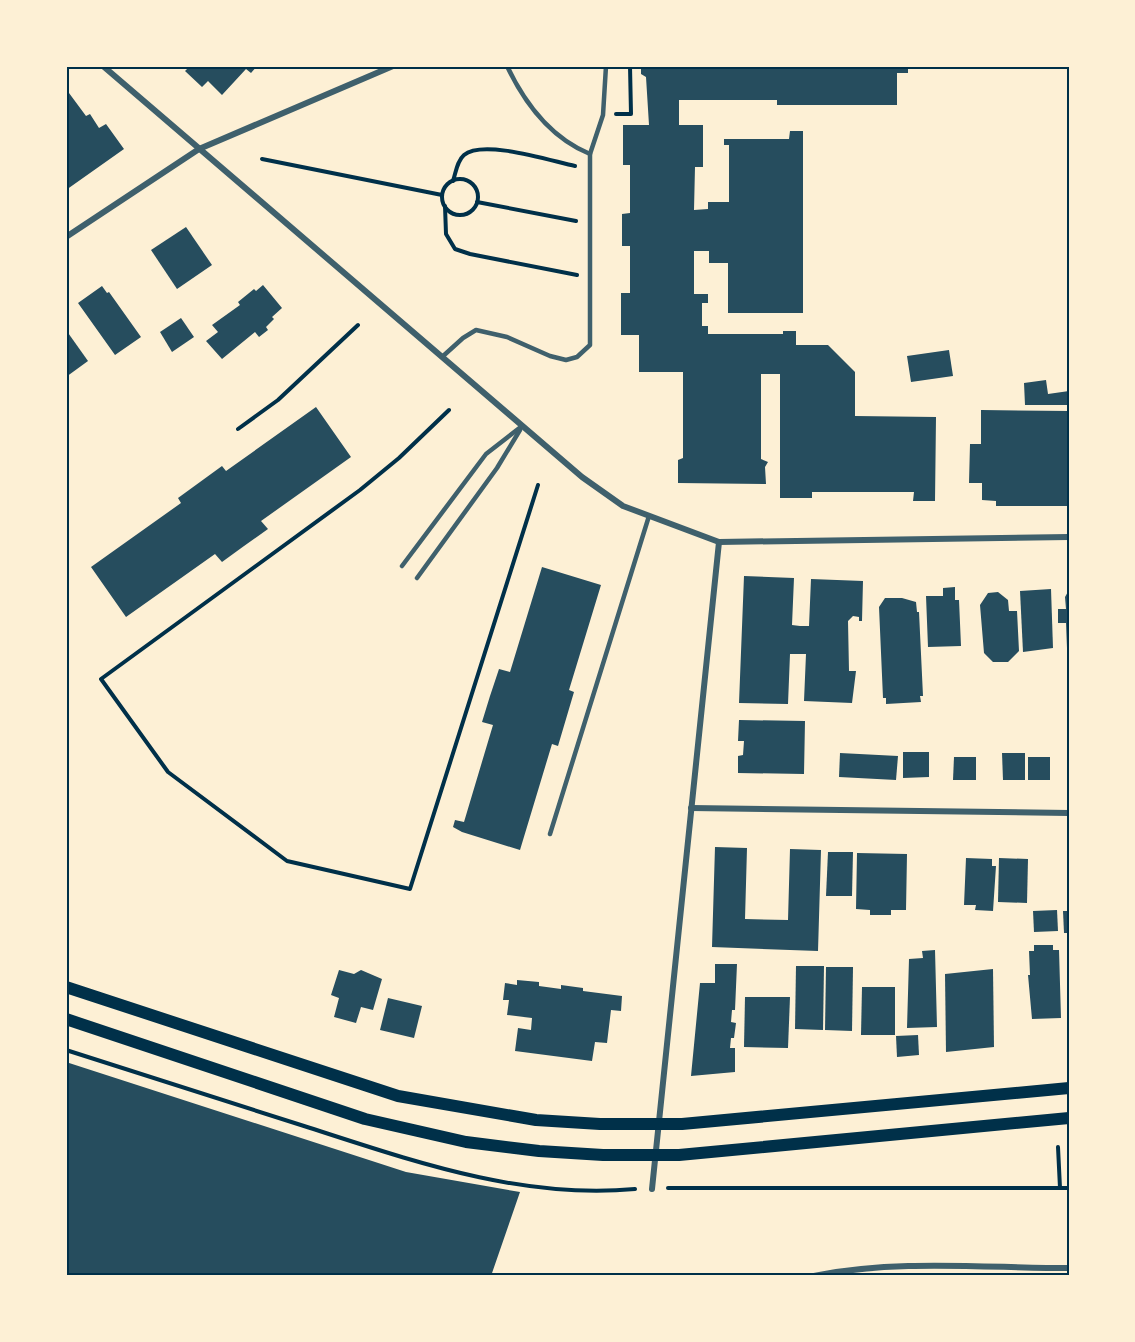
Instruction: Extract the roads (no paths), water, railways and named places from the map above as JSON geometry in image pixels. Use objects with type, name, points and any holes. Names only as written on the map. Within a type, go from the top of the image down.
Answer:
[{"type":"main road","points":[[66,987],[398,1096],[536,1120],[658,1124],[1069,1088]]},
{"type":"main road","points":[[66,1019],[326,1107],[419,1132],[499,1147],[539,1151],[655,1156],[1069,1118]]},
{"type":"street","points":[[103,66],[582,477],[623,506],[719,542],[1069,537]]},
{"type":"street","points":[[66,237],[199,149],[393,66]]},
{"type":"street","points":[[652,1189],[719,542]]},
{"type":"street","points":[[691,808],[1069,813]]},
{"type":"street","points":[[814,1276],[846,1270],[902,1267],[1069,1268]]},
{"type":"lane","points":[[507,66],[528,103],[558,138],[590,154]]},
{"type":"lane","points":[[442,357],[463,338],[476,330],[507,337],[550,356],[566,360],[577,357],[590,345],[590,154],[603,115],[606,66]]},
{"type":"lane","points":[[402,566],[486,454],[522,426]]},
{"type":"lane","points":[[417,578],[497,468],[522,426]]},
{"type":"lane","points":[[550,834],[649,516]]}]
